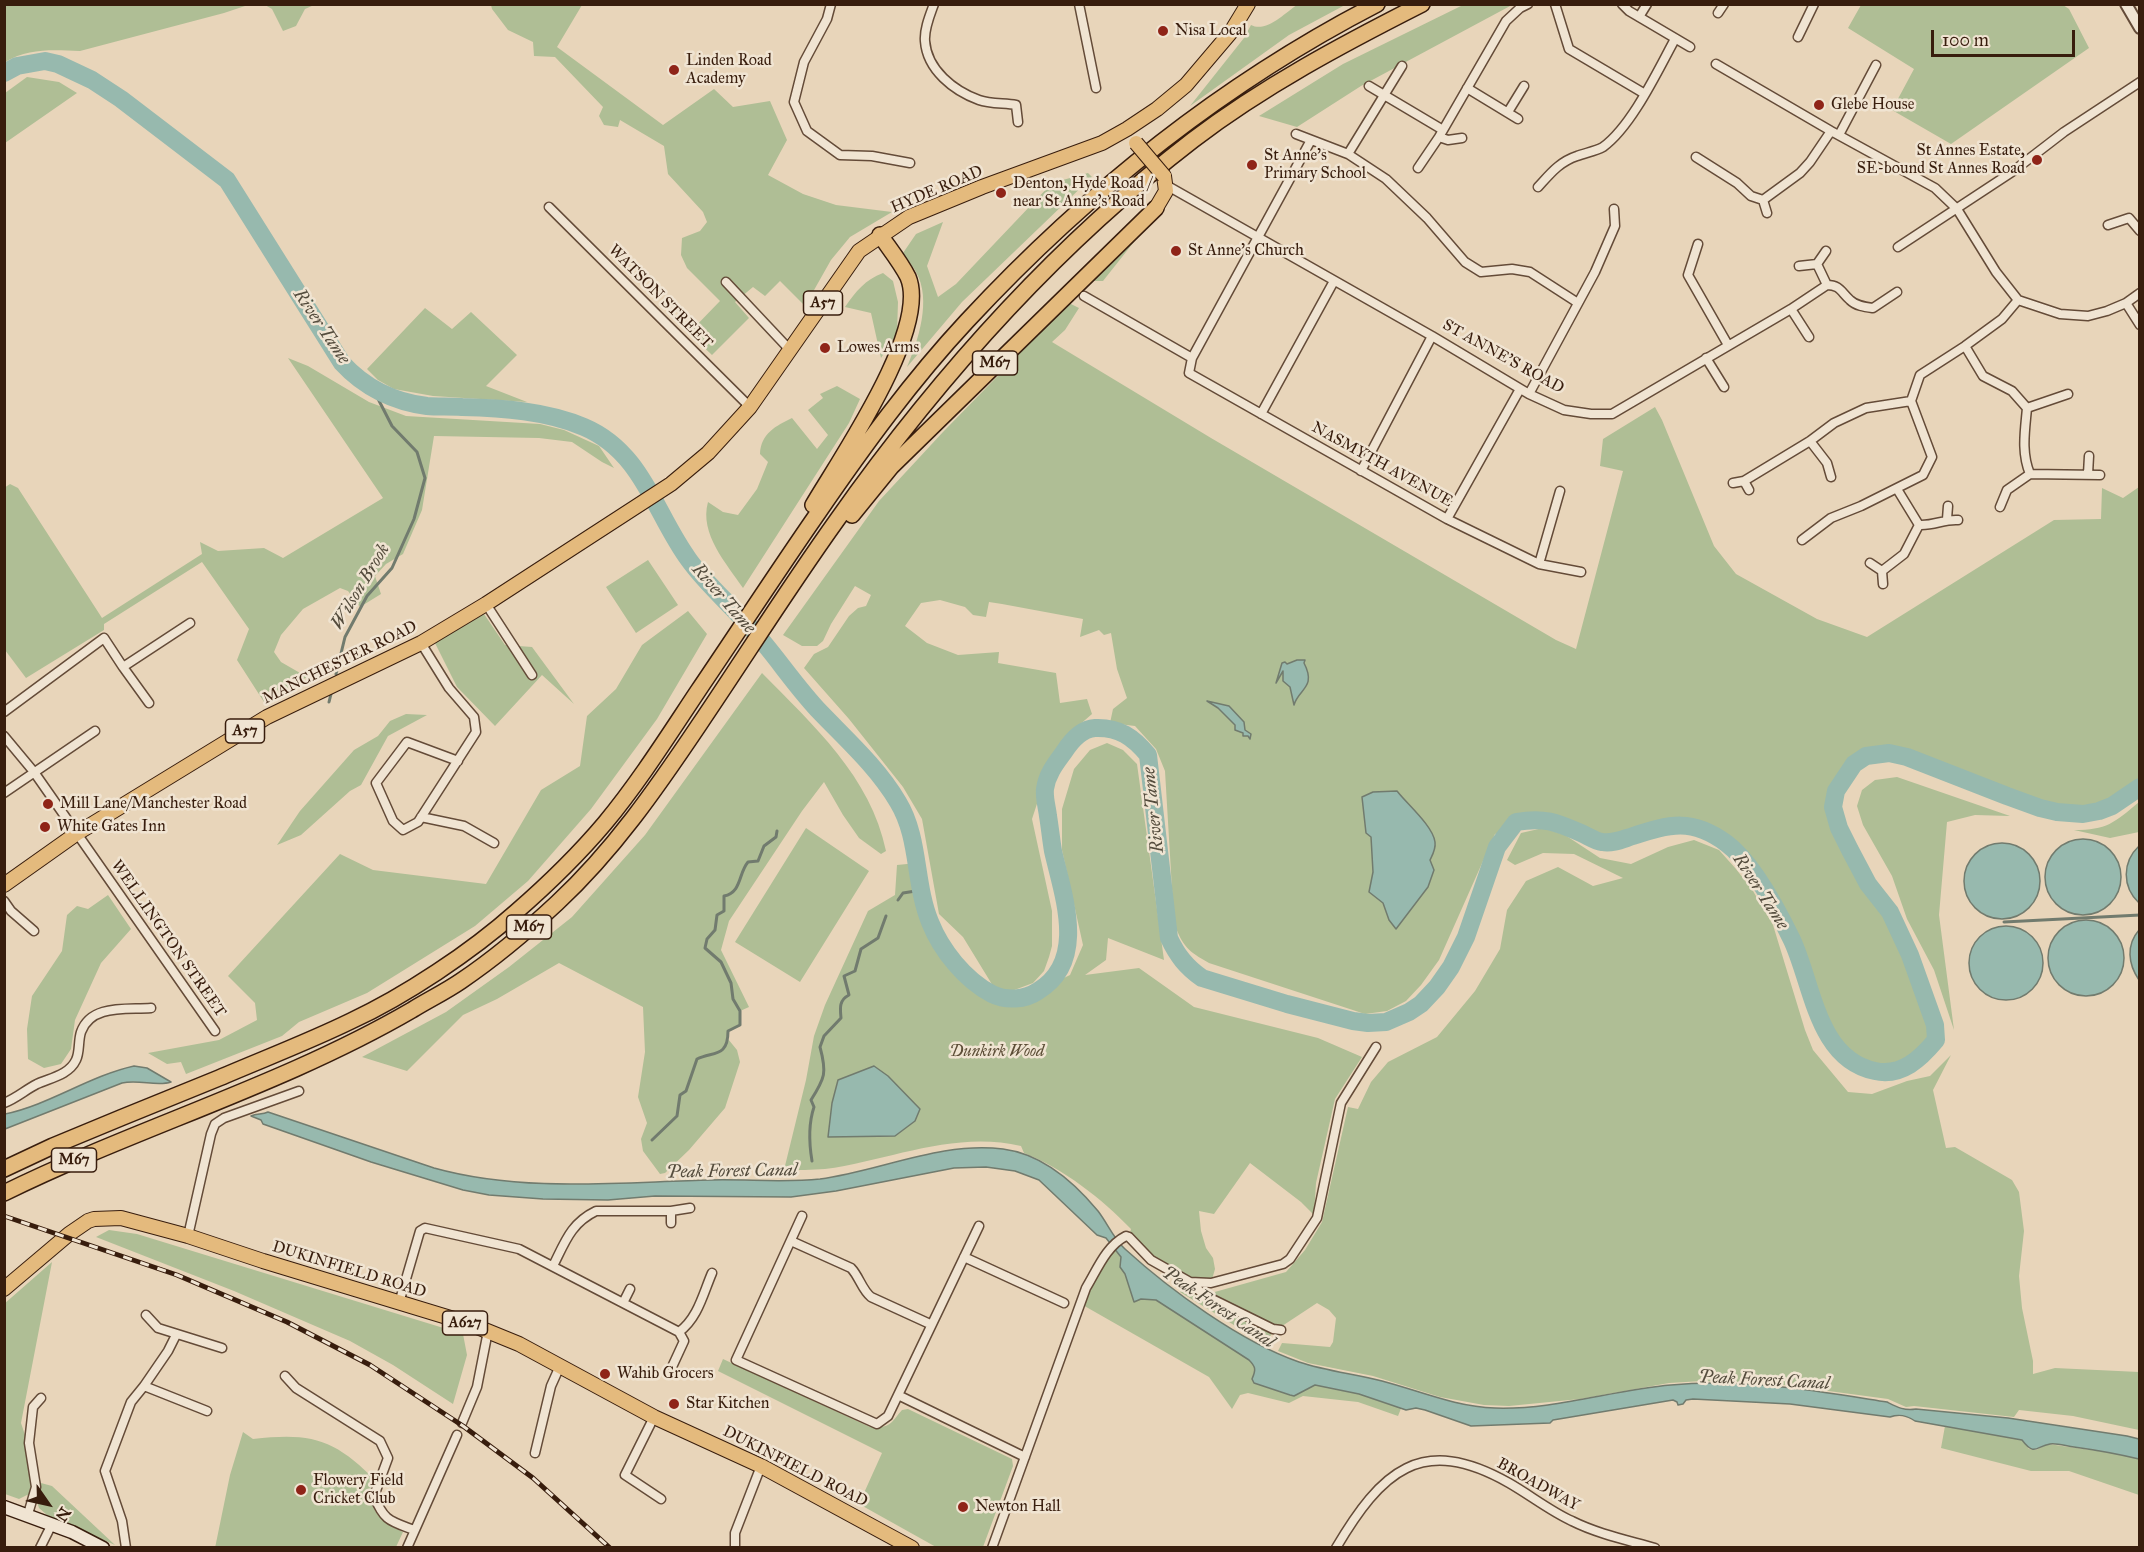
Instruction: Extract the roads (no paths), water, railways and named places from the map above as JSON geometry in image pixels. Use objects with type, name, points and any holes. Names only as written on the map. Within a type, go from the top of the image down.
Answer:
[{"type":"highway","name":"M67","points":[[816,508],[965,323],[1045,242],[1098,194],[1176,130],[1248,79],[1377,4]]},
{"type":"highway","name":"M67","points":[[4,1193],[60,1166],[297,1069],[362,1038],[460,982],[509,945],[558,902],[623,833],[920,409],[992,324],[1050,264],[1115,204],[1196,138],[1271,87],[1340,46],[1422,4]]},
{"type":"highway","name":"M67","points":[[839,524],[891,467],[1156,208]]},
{"type":"highway","name":"M67","points":[[4,1169],[53,1146],[356,1019],[415,985],[476,945],[515,914],[604,824],[638,781],[683,714],[816,508],[888,377],[904,340],[911,304],[908,278],[880,235]]},
{"type":"main road","name":"HYDE ROAD","points":[[630,509],[671,484],[708,453],[750,407],[859,250],[909,217],[982,187],[1102,143],[1127,129],[1185,85],[1231,32],[1248,4]]},
{"type":"main road","name":"ST ANNE'S ROAD","points":[[1127,129],[1165,180]]},
{"type":"main road","points":[[1156,208],[1164,197],[1165,180]]},
{"type":"main road","name":"MANCHESTER ROAD","points":[[4,885],[76,834],[267,717],[421,642],[486,604],[630,509]]},
{"type":"main road","name":"DUKINFIELD ROAD","points":[[7,1284],[69,1234],[94,1219],[121,1218],[188,1236],[488,1331],[519,1344],[654,1417],[761,1466],[912,1548]]},
{"type":"main road","points":[[4,1507],[28,1514],[103,1548]]},
{"type":"street","points":[[831,4],[827,19],[804,62],[794,102],[807,131],[840,155],[872,156],[910,163]]},
{"type":"street","points":[[934,4],[925,39],[927,53],[932,63],[951,86],[981,100],[1016,105],[1018,122]]},
{"type":"street","points":[[1079,4],[1096,88]]},
{"type":"street","points":[[1418,168],[1441,134],[1506,21],[1528,4]]},
{"type":"street","points":[[1554,4],[1569,49],[1645,93]]},
{"type":"street","points":[[1622,4],[1689,47]]},
{"type":"street","points":[[1639,17],[1647,4]]},
{"type":"street","points":[[1718,13],[1724,4]]},
{"type":"street","points":[[1798,37],[1814,4]]},
{"type":"street","points":[[2126,4],[2139,28]]},
{"type":"street","points":[[1538,187],[1556,166],[1573,157],[1602,147],[1619,131],[1645,93],[1675,39]]},
{"type":"street","points":[[1716,64],[1830,131],[1935,188],[1957,209],[1995,272],[2018,300],[2045,310],[2073,316],[2088,316],[2126,303],[2139,293]]},
{"type":"street","points":[[1839,135],[1876,64]]},
{"type":"street","points":[[1348,154],[1402,66]]},
{"type":"street","points":[[1898,247],[2013,172],[2064,132],[2139,82]]},
{"type":"street","points":[[1369,86],[1448,140],[1462,138]]},
{"type":"street","points":[[1508,112],[1524,86]]},
{"type":"street","points":[[1465,91],[1518,119]]},
{"type":"street","points":[[1763,200],[1800,173],[1830,131]]},
{"type":"street","points":[[1296,134],[1348,154],[1386,179],[1426,218],[1465,262],[1481,272],[1512,269],[1530,272],[1578,303]]},
{"type":"street","points":[[1084,296],[1192,358],[1311,140]]},
{"type":"street","points":[[1696,157],[1737,183],[1751,196],[1763,200]]},
{"type":"street","name":"ST ANNE'S ROAD","points":[[1165,180],[1520,389],[1564,410],[1612,414],[1791,309],[1827,285]]},
{"type":"street","points":[[1763,200],[1767,213]]},
{"type":"street","name":"WATSON STREET","points":[[549,207],[750,407]]},
{"type":"street","points":[[1529,394],[1595,272],[1615,226],[1614,209]]},
{"type":"street","points":[[2108,225],[2129,218],[2139,231]]},
{"type":"street","points":[[1698,244],[1688,275],[1728,345]]},
{"type":"street","points":[[1799,266],[1817,264],[1826,251]]},
{"type":"street","points":[[1817,264],[1827,285],[1834,285],[1850,301],[1861,306],[1873,308],[1897,292]]},
{"type":"street","points":[[1261,414],[1334,281]]},
{"type":"street","points":[[726,282],[789,349]]},
{"type":"street","points":[[1802,540],[1830,518],[1923,475],[1932,458],[1911,401],[1920,375],[2002,319],[2018,300]]},
{"type":"street","points":[[2126,303],[2139,325]]},
{"type":"street","points":[[1791,309],[1809,337]]},
{"type":"street","points":[[1361,471],[1432,336]]},
{"type":"street","points":[[1965,346],[1983,376],[2012,391],[2027,408],[2024,439],[2025,460],[2030,474]]},
{"type":"street","name":"NASMYTH AVENUE","points":[[1192,358],[1189,374],[1447,519],[1539,564],[1581,572]]},
{"type":"street","points":[[1706,358],[1724,387]]},
{"type":"street","points":[[1447,519],[1520,389]]},
{"type":"street","points":[[2027,408],[2068,394]]},
{"type":"street","points":[[1732,483],[1744,481],[1810,441],[1834,423],[1866,408],[1911,401]]},
{"type":"street","points":[[1810,441],[1829,458],[1831,477]]},
{"type":"street","points":[[2088,474],[2089,456]]},
{"type":"street","points":[[2000,507],[2007,490],[2030,474],[2100,475]]},
{"type":"street","points":[[1744,481],[1749,490]]},
{"type":"street","points":[[2000,483],[2007,490]]},
{"type":"street","points":[[1897,489],[1919,525]]},
{"type":"street","points":[[1539,564],[1560,491]]},
{"type":"street","points":[[1947,519],[1948,506]]},
{"type":"street","points":[[1919,525],[1933,526],[1947,519],[1958,520]]},
{"type":"street","points":[[1882,572],[1904,554],[1919,525]]},
{"type":"street","points":[[1870,563],[1882,572],[1883,584]]},
{"type":"street","points":[[486,604],[532,675]]},
{"type":"street","points":[[123,667],[190,622]]},
{"type":"street","points":[[4,712],[104,638],[149,703]]},
{"type":"street","points":[[421,642],[449,688],[474,717],[476,732],[458,762],[418,822],[403,830],[393,820],[376,783],[407,742],[458,762]]},
{"type":"street","points":[[4,793],[95,731]]},
{"type":"street","name":"WELLINGTON STREET","points":[[4,736],[34,772],[215,1031]]},
{"type":"street","points":[[421,817],[464,826],[494,843]]},
{"type":"street","points":[[4,901],[11,911],[34,931]]},
{"type":"street","points":[[4,1103],[35,1085],[65,1072],[76,1060],[81,1033],[87,1020],[100,1011],[151,1008]]},
{"type":"street","points":[[1190,1282],[1211,1283],[1283,1264],[1290,1259],[1317,1218],[1341,1103],[1376,1047]]},
{"type":"street","points":[[188,1236],[215,1124],[224,1118],[298,1091]]},
{"type":"street","points":[[553,1266],[571,1229],[585,1216],[596,1211],[671,1211],[690,1208]]},
{"type":"street","points":[[671,1211],[671,1223]]},
{"type":"street","points":[[802,1216],[736,1360],[877,1424],[888,1416],[930,1324],[979,1226]]},
{"type":"street","points":[[399,1303],[420,1231],[425,1228],[504,1244],[553,1266],[679,1332],[684,1341],[672,1367]]},
{"type":"street","points":[[992,1548],[1086,1288],[1108,1251],[1121,1238],[1129,1237],[1151,1260],[1190,1282],[1204,1295],[1273,1329],[1281,1330]]},
{"type":"street","points":[[792,1241],[851,1268],[866,1293],[871,1297],[930,1324]]},
{"type":"street","points":[[964,1257],[1064,1303]]},
{"type":"street","points":[[679,1332],[695,1316],[712,1273]]},
{"type":"street","points":[[623,1303],[630,1289]]},
{"type":"street","points":[[146,1315],[158,1328],[222,1348]]},
{"type":"street","points":[[462,1423],[477,1387],[488,1331]]},
{"type":"street","points":[[126,1548],[122,1521],[105,1471],[131,1402],[168,1351],[176,1335]]},
{"type":"street","points":[[535,1453],[551,1386],[560,1366]]},
{"type":"street","points":[[285,1376],[296,1388],[380,1441],[388,1458],[374,1496],[381,1514],[393,1522],[414,1530]]},
{"type":"street","points":[[144,1386],[207,1411]]},
{"type":"street","points":[[898,1395],[1025,1458]]},
{"type":"street","points":[[28,1514],[36,1486],[29,1443],[33,1407],[41,1398]]},
{"type":"street","points":[[654,1417],[625,1475],[661,1498]]},
{"type":"street","points":[[407,1548],[456,1435]]},
{"type":"street","name":"BROADWAY","points":[[1336,1548],[1366,1500],[1395,1474],[1412,1464],[1446,1461],[1508,1482],[1574,1522],[1595,1531],[1655,1548]]},
{"type":"street","points":[[735,1548],[735,1533],[761,1466]]},
{"type":"street","points":[[40,1548],[52,1524]]},
{"type":"water","points":[[1305,660],[1308,683],[1294,705],[1290,687],[1283,681],[1283,671],[1276,683],[1282,663],[1287,664]]},
{"type":"water","points":[[1207,701],[1229,706],[1244,722],[1245,730],[1251,734],[1250,739],[1235,730],[1235,725],[1218,708]]},
{"type":"water","points":[[1397,791],[1430,829],[1435,845],[1430,860],[1434,870],[1428,887],[1396,929],[1389,920],[1383,903],[1369,892],[1373,872],[1371,837],[1366,833],[1362,797],[1373,792]]},
{"type":"water","points":[[2083,839],[2098,842],[2110,850],[2118,862],[2121,877],[2118,892],[2110,904],[2098,912],[2083,915],[2068,912],[2056,904],[2048,892],[2045,877],[2048,862],[2056,850],[2068,842]]},
{"type":"water","points":[[2002,843],[2017,846],[2029,854],[2037,866],[2040,881],[2037,896],[2029,908],[2017,916],[2002,919],[1987,916],[1975,908],[1967,896],[1964,881],[1967,866],[1975,854],[1987,846]]},
{"type":"water","points":[[2139,846],[2139,903],[2129,890],[2126,874],[2129,859]]},
{"type":"water","points":[[2086,920],[2101,923],[2113,931],[2121,943],[2124,958],[2121,973],[2113,985],[2101,993],[2086,996],[2071,993],[2059,985],[2051,973],[2048,958],[2051,943],[2059,931],[2071,923]]},
{"type":"water","points":[[2006,926],[2027,932],[2037,942],[2043,963],[2037,984],[2027,994],[2006,1000],[1985,994],[1975,984],[1969,963],[1975,942],[1985,932]]},
{"type":"water","points":[[2139,930],[2139,980],[2131,961],[2130,948]]},
{"type":"water","points":[[134,1066],[147,1068],[171,1082],[122,1083],[5,1129],[5,1114],[37,1104],[101,1076]]},
{"type":"water","points":[[874,1066],[888,1076],[920,1109],[915,1121],[895,1136],[828,1137],[832,1103],[838,1080]]},
{"type":"water","points":[[268,1112],[434,1168],[502,1181],[537,1183],[607,1184],[820,1179],[957,1149],[1003,1149],[1044,1163],[1068,1180],[1098,1211],[1125,1249],[1163,1281],[1207,1313],[1254,1342],[1309,1365],[1382,1381],[1452,1402],[1495,1408],[1540,1406],[1627,1391],[1698,1383],[1780,1387],[1887,1402],[1904,1409],[2008,1418],[2127,1436],[2139,1439],[2139,1459],[2056,1444],[2033,1449],[2022,1440],[1915,1421],[1909,1417],[1890,1417],[1790,1404],[1693,1399],[1678,1405],[1673,1400],[1553,1420],[1550,1423],[1471,1426],[1425,1410],[1416,1408],[1406,1410],[1359,1394],[1315,1385],[1294,1396],[1254,1383],[1252,1379],[1255,1369],[1249,1360],[1156,1300],[1141,1299],[1134,1302],[1125,1274],[1120,1267],[1121,1257],[1106,1238],[1097,1235],[1039,1180],[1015,1171],[986,1167],[954,1168],[836,1191],[791,1197],[655,1196],[608,1200],[489,1195],[463,1190],[371,1162],[263,1124],[261,1120],[251,1116]]},
{"type":"waterway","name":"River Tame","points":[[4,73],[17,66],[45,61],[58,64],[92,80],[121,99],[227,180],[342,363],[370,386],[391,397],[415,404],[477,407],[555,417],[584,427],[604,438],[621,452],[646,486],[677,542],[696,569],[759,637],[812,703],[862,755],[890,790],[910,830],[921,892],[935,933],[947,953],[963,972],[972,981],[997,996],[1015,998],[1033,994],[1053,978],[1063,963],[1068,926],[1053,851],[1045,789],[1052,769],[1070,744],[1081,733],[1095,728],[1111,729],[1125,734],[1148,755],[1169,938],[1182,960],[1202,978],[1353,1021],[1386,1022],[1421,1004],[1451,967],[1466,937],[1497,847],[1516,822],[1534,820],[1550,822],[1597,841],[1606,842],[1618,841],[1670,826],[1691,827],[1714,835],[1726,843],[1736,851],[1755,874],[1792,940],[1820,1018],[1829,1036],[1841,1052],[1856,1064],[1885,1072],[1902,1069],[1924,1053],[1936,1040],[1935,1025],[1910,955],[1890,912],[1868,884],[1839,828],[1833,807],[1836,791],[1854,764],[1866,756],[1889,753],[1907,757],[2007,796],[2057,812],[2083,814],[2099,811],[2112,806],[2140,787]]},
{"type":"waterway","name":"Wilson Brook","points":[[336,674],[345,637],[367,596],[392,568],[414,519],[425,478],[417,452],[392,426],[373,389]]},
{"type":"waterway","name":"Wilson Brook","points":[[329,702],[331,694]]},
{"type":"waterway","points":[[652,1140],[677,1116],[680,1095],[686,1091],[697,1059],[722,1050],[728,1031],[740,1025],[740,1011],[733,999],[731,983],[721,962],[705,948],[707,939],[715,930],[717,915],[724,911],[724,896],[734,891],[748,862],[758,861],[764,846],[776,837],[777,831]]},
{"type":"waterway","points":[[898,900],[903,893],[922,890]]},
{"type":"waterway","points":[[2004,922],[2140,915]]},
{"type":"waterway","points":[[812,1161],[810,1134],[814,1107],[811,1100],[822,1080],[824,1069],[820,1047],[824,1036],[841,1018],[842,1002],[849,995],[844,976],[855,971],[861,949],[878,938],[886,916]]},
{"type":"railway","points":[[4,1216],[177,1275],[287,1322],[370,1365],[463,1426],[533,1478],[610,1548]]},
{"type":"place","name":"Nisa Local","points":[[1163,31]]},
{"type":"place","name":"Linden Road Academy","points":[[674,70]]},
{"type":"place","name":"Glebe House","points":[[1819,105]]},
{"type":"place","name":"St Annes Estate, SE-bound St Annes Road","points":[[2037,160]]},
{"type":"place","name":"St Anne's Primary School","points":[[1252,165]]},
{"type":"place","name":"Denton, Hyde Road / near St Anne's Road","points":[[1001,193]]},
{"type":"place","name":"St Anne's Church","points":[[1176,251]]},
{"type":"place","name":"Lowes Arms","points":[[825,348]]},
{"type":"place","name":"Mill Lane/Manchester Road","points":[[48,804]]},
{"type":"place","name":"White Gates Inn","points":[[45,827]]},
{"type":"place","name":"Wahib Grocers","points":[[605,1374]]},
{"type":"place","name":"Star Kitchen","points":[[674,1404]]},
{"type":"place","name":"Flowery Field Cricket Club","points":[[301,1490]]},
{"type":"place","name":"Newton Hall","points":[[963,1507]]},
{"type":"park label","name":"Dunkirk Wood","points":[[997,1052]]},
{"type":"water label","name":"Peak Forest Canal","points":[[732,1172]]},
{"type":"water label","name":"Peak Forest Canal","points":[[1218,1308]]},
{"type":"water label","name":"Peak Forest Canal","points":[[1764,1381]]}]
